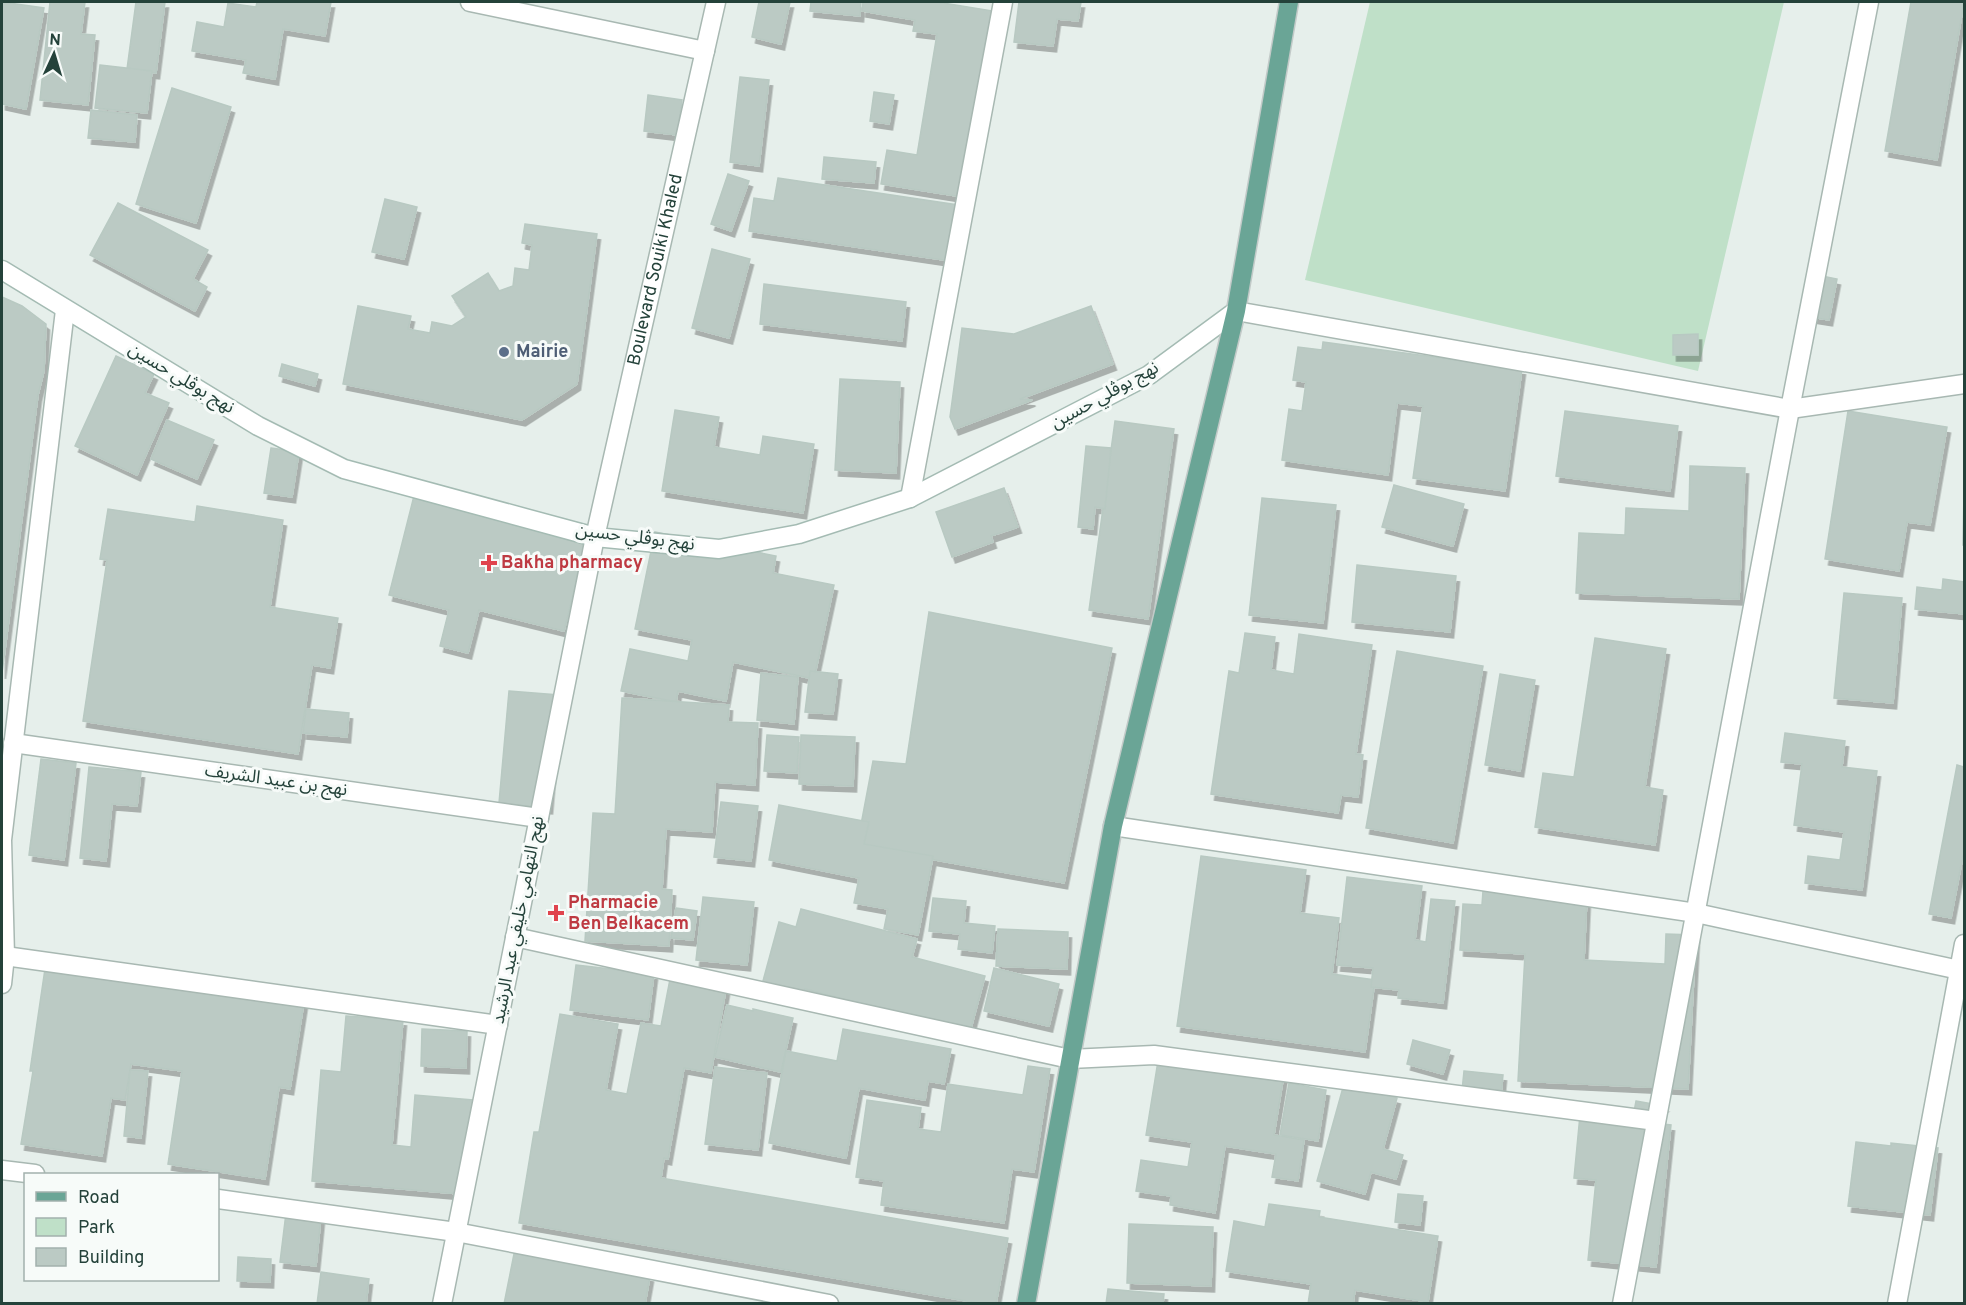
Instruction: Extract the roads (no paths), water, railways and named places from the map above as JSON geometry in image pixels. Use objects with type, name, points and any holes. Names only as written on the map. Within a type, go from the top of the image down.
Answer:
[{"type":"main road","points":[[1026,1304],[1113,826],[1236,311],[1289,2]]},
{"type":"street","points":[[470,2],[705,51]]},
{"type":"street","name":"Boulevard Souiki Khaled","points":[[595,537],[716,2]]},
{"type":"street","points":[[910,498],[1003,2]]},
{"type":"street","points":[[1622,1304],[1869,2]]},
{"type":"street","name":"نهج بوڨلي حسين","points":[[2,270],[258,426],[344,470],[595,537],[719,549],[799,534],[910,498],[1149,375],[1236,311]]},
{"type":"street","points":[[2,984],[5,957],[2,840],[65,310]]},
{"type":"street","points":[[1236,311],[1790,409],[1965,384]]},
{"type":"street","name":"نهج التهامي خليفي عبد الرشيد","points":[[442,1304],[595,537]]},
{"type":"street","name":"نهج بن عبيد الشريف","points":[[13,743],[539,818]]},
{"type":"street","points":[[1113,826],[1696,913],[1962,970]]},
{"type":"street","points":[[515,937],[1070,1059],[1154,1055],[1656,1121]]},
{"type":"street","points":[[1898,1304],[1962,970],[1965,944]]},
{"type":"street","points":[[5,957],[498,1024]]},
{"type":"street","points":[[2,1170],[27,1173]]},
{"type":"street","points":[[219,1199],[456,1232],[829,1304]]},
{"type":"place","name":"Mairie","points":[[504,352]]},
{"type":"place","name":"Bakha pharmacy","points":[[489,563]]},
{"type":"place","name":"Pharmacie Ben Belkacem","points":[[556,913]]}]
